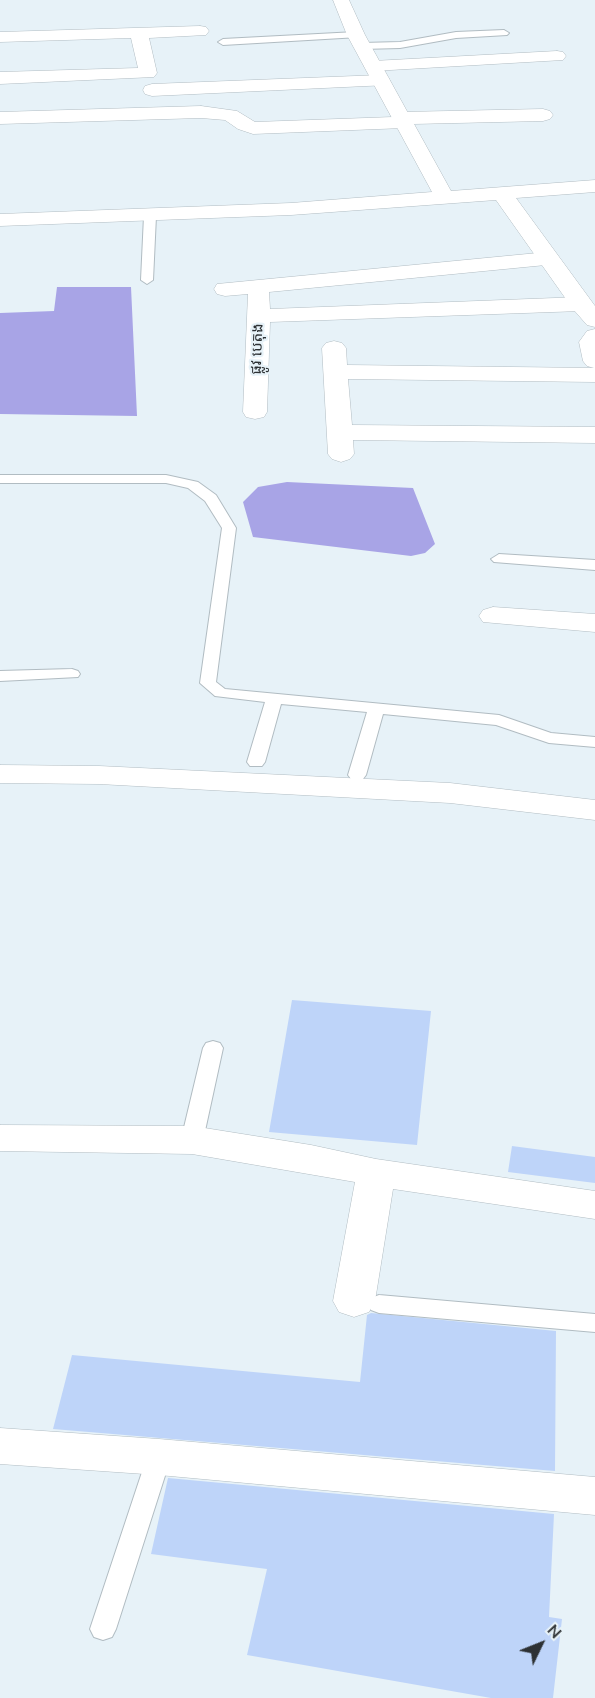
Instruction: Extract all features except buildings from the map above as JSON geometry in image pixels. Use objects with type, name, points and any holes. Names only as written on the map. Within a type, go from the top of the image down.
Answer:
[{"type":"street","points":[[341,0],[359,40],[445,198]]},
{"type":"street","points":[[0,37],[200,31]]},
{"type":"street","points":[[0,78],[148,73],[139,33]]},
{"type":"street","points":[[152,90],[377,74],[557,56]]},
{"type":"street","points":[[0,118],[201,112],[230,115],[253,128],[543,115]]},
{"type":"street","points":[[0,220],[291,209],[595,186]]},
{"type":"street","points":[[502,194],[588,312]]},
{"type":"street","points":[[225,289],[548,259]]},
{"type":"street","name":"ផ្លូវ បេតុង","points":[[255,412],[259,286]]},
{"type":"street","points":[[259,316],[588,312]]},
{"type":"street","points":[[595,336],[591,342],[595,361]]},
{"type":"street","points":[[334,348],[341,443],[595,435]]},
{"type":"street","points":[[336,372],[595,375]]},
{"type":"street","points":[[493,616],[595,623]]},
{"type":"street","points":[[0,774],[99,775],[450,793],[595,810]]},
{"type":"street","points":[[0,1138],[192,1140],[311,1159],[376,1173],[595,1205]]},
{"type":"street","points":[[366,1303],[376,1173]]},
{"type":"street","points":[[0,1446],[159,1457],[595,1496]]},
{"type":"lane","points":[[224,42],[359,40],[400,45],[456,35],[504,33]]},
{"type":"lane","points":[[147,280],[150,216]]},
{"type":"lane","points":[[0,479],[166,479],[193,485],[212,498],[229,528],[208,683],[221,693],[499,720],[549,738],[595,742]]},
{"type":"lane","points":[[499,559],[595,565]]},
{"type":"lane","points":[[0,676],[72,674]]},
{"type":"lane","points":[[256,762],[274,699]]},
{"type":"lane","points":[[357,775],[376,708]]},
{"type":"lane","points":[[192,1140],[213,1048]]},
{"type":"lane","points":[[366,1303],[595,1323]]},
{"type":"lane","points":[[103,1629],[159,1457]]},
{"type":"shaded area","points":[[57,287],[131,287],[137,416],[0,414],[0,313],[54,311]]},
{"type":"shaded area","points":[[287,482],[413,488],[435,544],[425,553],[411,556],[253,537],[243,502],[258,487]]}]
